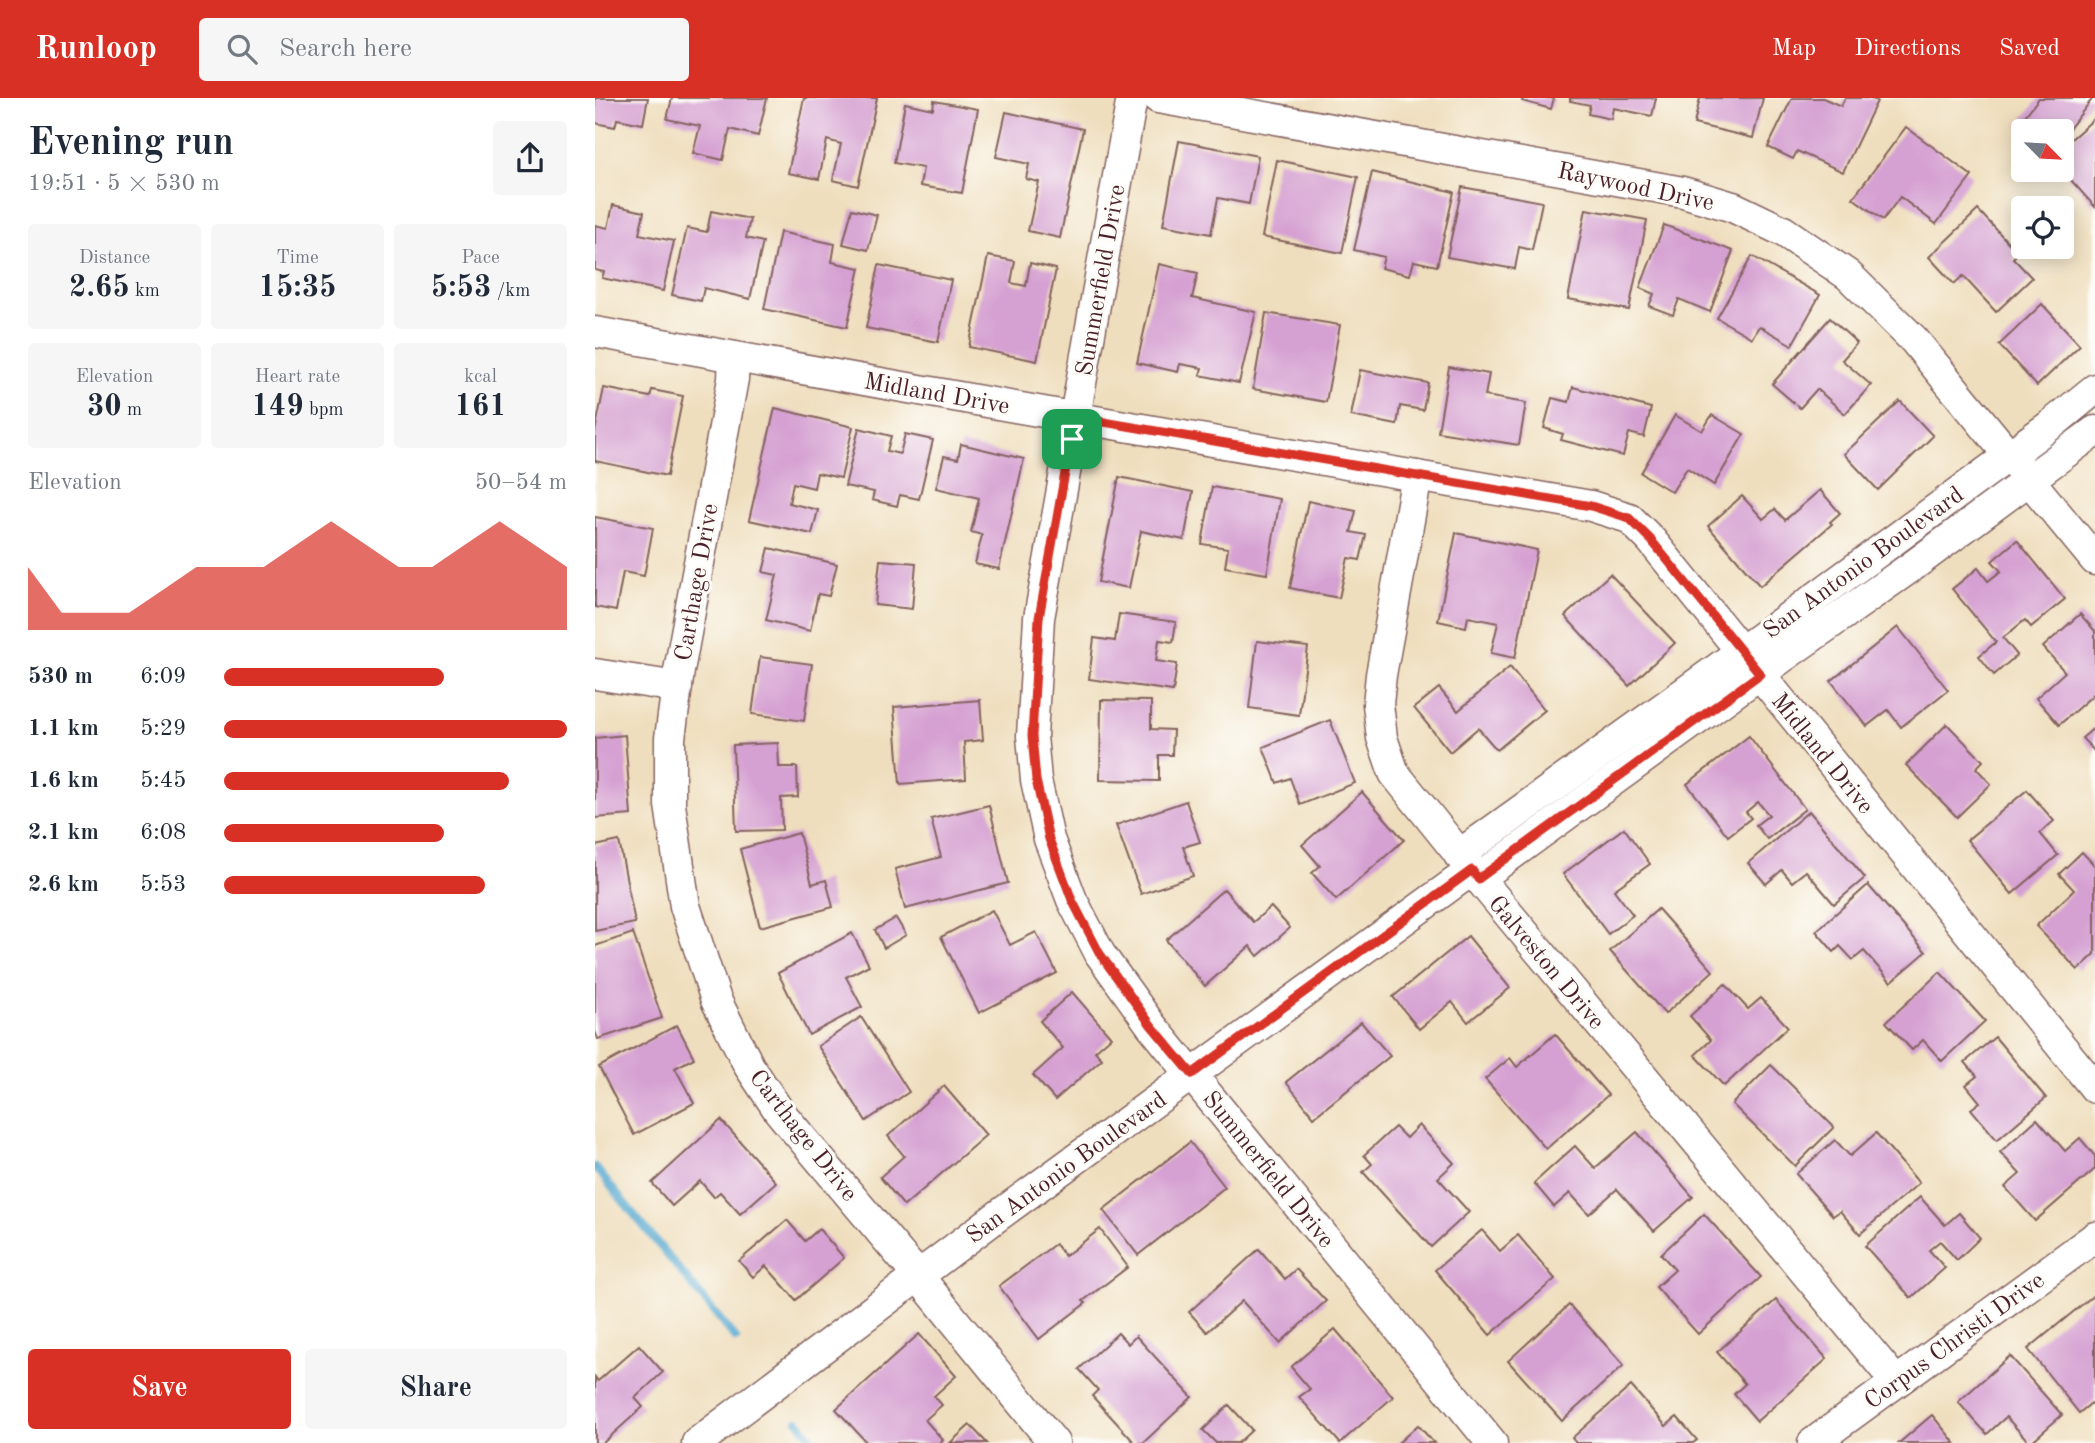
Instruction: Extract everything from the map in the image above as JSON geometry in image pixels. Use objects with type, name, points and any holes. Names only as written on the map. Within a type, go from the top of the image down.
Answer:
[{"type":"street","name":"Summerfield Drive","points":[[1132,98],[1039,618],[1032,736],[1036,780],[1049,839],[1072,900],[1100,954],[1151,1025],[1492,1443]]},
{"type":"street","name":"Raywood Drive","points":[[1158,98],[1683,192],[1733,207],[1783,231],[1848,275],[1914,340],[2095,561]]},
{"type":"street","name":"Midland Drive","points":[[595,332],[1591,506],[1629,518],[1651,540],[2095,1088]]},
{"type":"street","name":"Carthage Drive","points":[[734,357],[733,379],[670,738],[670,804],[685,906],[716,1000],[749,1066],[779,1111],[1054,1443]]},
{"type":"street","name":"San Antonio Boulevard","points":[[697,1443],[1470,868],[1741,651],[2095,389]]},
{"type":"street","name":"San Antonio Boulevard","points":[[1470,868],[1760,674],[2095,431]]},
{"type":"street","name":"Galveston Drive","points":[[1417,476],[1378,704],[1382,738],[1394,773],[1896,1382]]},
{"type":"street","points":[[595,674],[677,687]]},
{"type":"street","name":"Corpus Christi Drive","points":[[1813,1443],[2095,1237]]},
{"type":"building","points":[[595,98],[648,98],[643,124],[617,119],[615,127],[595,123]]},
{"type":"building","points":[[672,98],[767,98],[758,136],[730,129],[723,160],[693,153],[700,126],[667,119]]},
{"type":"building","points":[[804,98],[877,98],[858,186],[833,180],[841,144],[827,140],[819,179],[788,173]]},
{"type":"building","points":[[1523,98],[1554,98],[1551,109],[1522,101]]},
{"type":"building","points":[[1570,98],[1656,98],[1652,116],[1613,108],[1611,119],[1588,114],[1590,105],[1570,101]]},
{"type":"building","points":[[1700,98],[1763,98],[1753,138],[1694,124]]},
{"type":"building","points":[[1792,98],[1823,98],[1841,106],[1845,98],[1870,98],[1877,101],[1843,172],[1797,151],[1793,159],[1768,147]]},
{"type":"building","points":[[2039,98],[2093,98],[2074,122],[2074,119],[2023,119]]},
{"type":"building","points":[[934,101],[978,109],[962,193],[920,186],[923,168],[894,163],[905,103],[933,109]]},
{"type":"building","points":[[1006,112],[1083,129],[1060,238],[1028,231],[1039,182],[1026,179],[1029,164],[996,157]]},
{"type":"building","points":[[2095,118],[2095,207],[2073,182],[2074,137]]},
{"type":"building","points":[[1906,127],[1972,176],[1936,224],[1900,197],[1883,220],[1853,198]]},
{"type":"building","points":[[1179,141],[1258,156],[1249,204],[1218,198],[1211,234],[1163,225]]},
{"type":"building","points":[[1277,160],[1358,177],[1342,253],[1262,237]]},
{"type":"building","points":[[1372,172],[1454,192],[1437,266],[1414,261],[1410,275],[1381,268],[1384,257],[1354,250]]},
{"type":"building","points":[[1462,187],[1542,202],[1532,250],[1519,247],[1515,269],[1447,257]]},
{"type":"building","points":[[613,205],[644,212],[639,234],[674,241],[663,291],[602,278],[604,272],[595,270],[595,225],[608,228]]},
{"type":"building","points":[[852,209],[877,215],[868,250],[843,244]]},
{"type":"building","points":[[1586,209],[1647,220],[1629,310],[1568,299]]},
{"type":"building","points":[[1978,210],[2011,245],[2011,259],[2032,278],[1996,312],[1963,276],[1954,284],[1929,257]]},
{"type":"building","points":[[711,211],[750,219],[746,238],[763,242],[750,299],[704,288],[701,301],[672,295],[687,228],[707,232]]},
{"type":"building","points":[[1664,225],[1733,251],[1710,312],[1679,299],[1673,315],[1649,306],[1654,294],[1640,288]]},
{"type":"building","points":[[780,232],[835,244],[832,262],[860,268],[847,327],[764,309]]},
{"type":"building","points":[[988,256],[1015,261],[1011,283],[1026,286],[1030,263],[1056,269],[1037,361],[969,347]]},
{"type":"building","points":[[1752,256],[1820,295],[1792,345],[1759,326],[1752,338],[1717,318]]},
{"type":"building","points":[[1159,264],[1198,273],[1192,298],[1256,312],[1239,383],[1200,375],[1202,368],[1180,364],[1178,372],[1137,363]]},
{"type":"building","points":[[879,265],[951,280],[938,342],[866,328]]},
{"type":"building","points":[[2042,304],[2080,345],[2037,386],[1999,345]]},
{"type":"building","points":[[1266,313],[1340,325],[1326,402],[1253,389]]},
{"type":"building","points":[[1830,318],[1857,343],[1842,360],[1871,385],[1845,414],[1817,389],[1800,408],[1772,384]]},
{"type":"building","points":[[1449,367],[1489,374],[1485,396],[1526,403],[1519,445],[1438,432]]},
{"type":"building","points":[[1360,370],[1428,383],[1423,410],[1400,406],[1397,425],[1351,416]]},
{"type":"building","points":[[1573,387],[1651,408],[1644,437],[1629,433],[1623,456],[1561,440],[1563,434],[1544,428],[1552,398],[1569,402]]},
{"type":"building","points":[[604,388],[650,397],[652,390],[683,396],[667,476],[595,461],[595,432]]},
{"type":"building","points":[[1900,401],[1933,436],[1878,490],[1844,454]]},
{"type":"building","points":[[775,408],[853,427],[841,478],[817,473],[814,488],[793,483],[789,503],[818,510],[812,534],[749,520]]},
{"type":"building","points":[[1675,415],[1702,431],[1712,415],[1744,434],[1714,485],[1687,468],[1672,492],[1641,473]]},
{"type":"building","points":[[859,428],[891,436],[887,451],[900,454],[905,434],[933,440],[919,499],[900,495],[897,506],[872,500],[874,492],[845,486]]},
{"type":"building","points":[[961,444],[1024,459],[999,569],[975,564],[982,535],[971,532],[979,498],[936,488],[944,456],[958,459]]},
{"type":"building","points":[[1119,477],[1193,492],[1184,540],[1141,531],[1129,588],[1098,582]]},
{"type":"building","points":[[1212,487],[1280,499],[1267,574],[1225,567],[1228,548],[1202,544]]},
{"type":"building","points":[[1820,490],[1840,513],[1830,522],[1832,524],[1760,586],[1708,526],[1742,496],[1763,519],[1775,509],[1785,520]]},
{"type":"building","points":[[1308,501],[1356,511],[1351,532],[1366,535],[1360,560],[1348,558],[1339,598],[1290,588]]},
{"type":"building","points":[[595,517],[653,528],[644,576],[623,572],[616,611],[595,607]]},
{"type":"building","points":[[1456,533],[1537,550],[1515,658],[1491,653],[1498,623],[1468,617],[1466,627],[1438,621]]},
{"type":"building","points":[[2017,540],[2065,599],[2031,627],[2025,620],[2003,638],[2017,655],[1994,675],[1979,656],[1996,642],[1952,589],[1978,568],[1988,581],[2001,571],[1992,561]]},
{"type":"building","points":[[769,548],[837,564],[829,596],[818,594],[810,631],[766,620],[777,575],[763,572]]},
{"type":"building","points":[[880,560],[916,563],[912,609],[875,605]]},
{"type":"building","points":[[1610,574],[1675,643],[1629,686],[1565,616]]},
{"type":"building","points":[[1119,614],[1176,622],[1173,642],[1159,640],[1156,661],[1177,664],[1173,691],[1089,679],[1094,638],[1115,641]]},
{"type":"building","points":[[2080,614],[2095,631],[2095,693],[2059,725],[2036,698],[2065,672],[2043,647]]},
{"type":"building","points":[[1898,627],[1948,690],[1901,727],[1888,710],[1867,726],[1831,681]]},
{"type":"building","points":[[1257,641],[1308,647],[1299,715],[1249,708]]},
{"type":"building","points":[[760,657],[812,664],[804,721],[752,714]]},
{"type":"building","points":[[1510,667],[1545,710],[1497,750],[1478,728],[1450,752],[1414,708],[1439,688],[1458,711]]},
{"type":"building","points":[[980,700],[983,740],[964,742],[966,779],[900,784],[894,707]]},
{"type":"building","points":[[1101,700],[1151,701],[1151,729],[1173,730],[1172,755],[1159,755],[1159,781],[1100,780]]},
{"type":"building","points":[[1330,720],[1355,783],[1300,805],[1290,778],[1277,783],[1263,747]]},
{"type":"building","points":[[1947,724],[1983,761],[1976,768],[1991,784],[1957,817],[1906,765]]},
{"type":"building","points":[[2095,727],[2095,752],[2082,738]]},
{"type":"building","points":[[625,735],[631,815],[595,818],[595,738]]},
{"type":"building","points":[[1749,736],[1805,809],[1767,839],[1756,825],[1769,815],[1758,802],[1746,812],[1751,818],[1728,836],[1687,784]]},
{"type":"building","points":[[778,743],[779,767],[797,767],[798,797],[781,798],[782,830],[736,831],[733,745]]},
{"type":"building","points":[[2027,790],[2054,821],[2040,833],[2058,855],[2012,894],[1967,840]]},
{"type":"building","points":[[1362,792],[1404,840],[1336,900],[1312,873],[1320,866],[1302,845]]},
{"type":"building","points":[[1186,801],[1200,842],[1183,847],[1193,876],[1141,894],[1116,825]]},
{"type":"building","points":[[989,805],[1008,883],[905,909],[895,869],[941,857],[931,819]]},
{"type":"building","points":[[1809,811],[1865,878],[1834,904],[1806,871],[1792,882],[1782,870],[1766,884],[1748,863]]},
{"type":"building","points":[[1624,828],[1650,864],[1614,890],[1633,915],[1608,934],[1563,874]]},
{"type":"building","points":[[799,833],[812,884],[826,880],[833,907],[760,927],[740,849]]},
{"type":"building","points":[[619,841],[635,923],[595,931],[595,846]]},
{"type":"building","points":[[2082,852],[2095,866],[2095,954],[2078,970],[2036,926],[2074,890],[2059,874]]},
{"type":"building","points":[[1868,885],[1926,952],[1891,982],[1864,951],[1853,960],[1840,946],[1834,952],[1816,931]]},
{"type":"building","points":[[1224,889],[1253,922],[1271,907],[1290,928],[1258,956],[1250,946],[1205,986],[1166,940]]},
{"type":"building","points":[[1658,909],[1713,971],[1665,1014],[1610,951]]},
{"type":"building","points":[[992,910],[1010,945],[1036,932],[1057,973],[979,1013],[941,937]]},
{"type":"building","points":[[896,918],[906,935],[884,948],[875,930]]},
{"type":"building","points":[[633,933],[662,1018],[598,1039],[595,1031],[595,946]]},
{"type":"building","points":[[852,933],[869,965],[846,977],[862,1007],[809,1035],[778,973]]},
{"type":"building","points":[[1468,936],[1510,988],[1468,1022],[1452,1002],[1419,1029],[1393,997]]},
{"type":"building","points":[[1940,972],[1985,1021],[1942,1061],[1923,1040],[1912,1050],[1886,1022]]},
{"type":"building","points":[[1725,984],[1748,1009],[1761,998],[1788,1027],[1724,1086],[1695,1055],[1711,1040],[1690,1016]]},
{"type":"building","points":[[1072,992],[1111,1037],[1095,1051],[1102,1059],[1055,1100],[1033,1075],[1063,1048],[1040,1021]]},
{"type":"building","points":[[861,1017],[909,1092],[866,1121],[818,1046]]},
{"type":"building","points":[[1361,1022],[1390,1056],[1314,1117],[1286,1082]]},
{"type":"building","points":[[677,1025],[694,1058],[675,1068],[694,1103],[634,1135],[599,1067]]},
{"type":"building","points":[[1555,1034],[1608,1095],[1546,1149],[1485,1079],[1510,1058],[1517,1067]]},
{"type":"building","points":[[1995,1037],[2046,1098],[1997,1140],[1971,1109],[1980,1102],[1966,1085],[1977,1076],[1965,1062]]},
{"type":"building","points":[[1771,1065],[1834,1127],[1795,1166],[1732,1104]]},
{"type":"building","points":[[944,1086],[986,1135],[904,1206],[880,1177],[904,1156],[888,1136]]},
{"type":"building","points":[[2037,1119],[2065,1151],[2080,1138],[2095,1156],[2095,1169],[2035,1221],[2005,1187],[2020,1174],[2000,1152]]},
{"type":"building","points":[[721,1120],[776,1182],[740,1214],[720,1192],[714,1197],[700,1181],[672,1206],[652,1183]]},
{"type":"building","points":[[1419,1125],[1454,1163],[1438,1178],[1469,1212],[1431,1247],[1363,1172],[1372,1164],[1364,1155],[1395,1127],[1406,1138]]},
{"type":"building","points":[[1637,1132],[1693,1197],[1654,1231],[1617,1189],[1589,1214],[1570,1193],[1554,1207],[1534,1183],[1575,1146],[1595,1168]]},
{"type":"building","points":[[1876,1133],[1919,1183],[1860,1234],[1840,1211],[1833,1216],[1796,1174],[1835,1140],[1850,1156]]},
{"type":"building","points":[[1190,1142],[1225,1187],[1138,1255],[1103,1210]]},
{"type":"building","points":[[1920,1197],[1945,1225],[1959,1213],[1980,1238],[1957,1260],[1940,1241],[1929,1250],[1945,1268],[1911,1298],[1865,1246]]},
{"type":"building","points":[[1704,1214],[1761,1277],[1698,1334],[1656,1287],[1675,1270],[1661,1254]]},
{"type":"building","points":[[787,1220],[805,1241],[819,1229],[844,1258],[796,1300],[766,1266],[753,1277],[739,1261]]},
{"type":"building","points":[[1100,1229],[1128,1267],[1039,1339],[999,1286],[1055,1244],[1065,1256]]},
{"type":"building","points":[[1482,1230],[1500,1251],[1518,1235],[1555,1279],[1490,1335],[1435,1270]]},
{"type":"building","points":[[1259,1249],[1285,1279],[1296,1269],[1326,1301],[1280,1343],[1242,1301],[1207,1332],[1189,1312]]},
{"type":"building","points":[[2095,1294],[2095,1400],[2079,1413],[2028,1349]]},
{"type":"building","points":[[1776,1300],[1827,1359],[1757,1421],[1734,1394],[1745,1384],[1717,1352]]},
{"type":"building","points":[[1569,1305],[1624,1365],[1562,1421],[1508,1361]]},
{"type":"building","points":[[1335,1329],[1393,1397],[1340,1443],[1299,1397],[1310,1389],[1291,1367]]},
{"type":"building","points":[[1118,1333],[1128,1344],[1136,1336],[1192,1397],[1143,1443],[1135,1443],[1092,1396],[1098,1390],[1079,1369]]},
{"type":"building","points":[[919,1334],[956,1376],[934,1396],[942,1405],[925,1420],[943,1440],[940,1443],[867,1443],[836,1409]]},
{"type":"building","points":[[639,1345],[663,1372],[635,1398],[643,1407],[603,1443],[595,1443],[595,1377],[598,1381]]},
{"type":"building","points":[[2010,1356],[2062,1415],[2030,1443],[2006,1417],[1987,1434],[1958,1402]]},
{"type":"building","points":[[1631,1386],[1666,1426],[1677,1417],[1697,1440],[1693,1443],[1576,1443],[1572,1438]]},
{"type":"building","points":[[1229,1405],[1252,1430],[1238,1443],[1216,1443],[1203,1430]]},
{"type":"building","points":[[1932,1415],[1955,1443],[1899,1443]]},
{"type":"building","points":[[970,1425],[987,1443],[950,1443]]},
{"type":"building","points":[[1418,1425],[1434,1443],[1398,1443]]},
{"type":"waterway","points":[[595,1167],[736,1339]]},
{"type":"waterway","points":[[798,1421],[816,1443]]},
{"type":"route","points":[[1075,417],[1591,506],[1629,518],[1651,540],[1760,674],[1478,879],[1472,870],[1192,1074],[1151,1025],[1100,954],[1072,900],[1049,839],[1036,780],[1032,736],[1039,618],[1072,439],[1075,417]]}]
